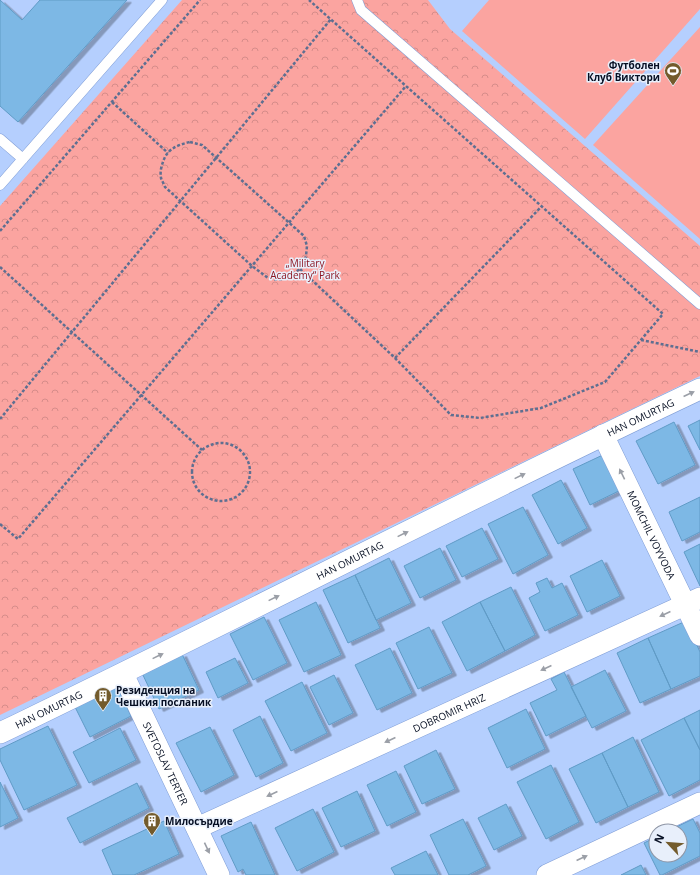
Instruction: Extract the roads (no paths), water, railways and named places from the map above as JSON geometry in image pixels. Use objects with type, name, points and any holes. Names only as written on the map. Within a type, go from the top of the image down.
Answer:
[{"type":"street","name":"HAN OMURTAG","points":[[0,733],[123,674],[603,435],[700,389]]},
{"type":"street","name":"MOMCHIL VOYVODA","points":[[603,435],[693,601],[700,635]]},
{"type":"street","name":"DOBROMIR HRIZ","points":[[197,828],[693,601]]},
{"type":"street","name":"SVETOSLAV TERTER","points":[[123,674],[219,875]]},
{"type":"street","points":[[547,875],[700,803]]},
{"type":"lane","points":[[0,185],[162,0]]},
{"type":"lane","points":[[357,0],[361,10],[700,304]]},
{"type":"lane","points":[[0,139],[23,159]]},
{"type":"place","name":"Футболен Клуб Виктори","points":[[673,86]]},
{"type":"place","name":"Резиденция на Чешкия посланик","points":[[103,711]]},
{"type":"place","name":"Милосърдие","points":[[152,836]]},
{"type":"park label","name":"„Military Academy“ Park","points":[[305,268]]}]
